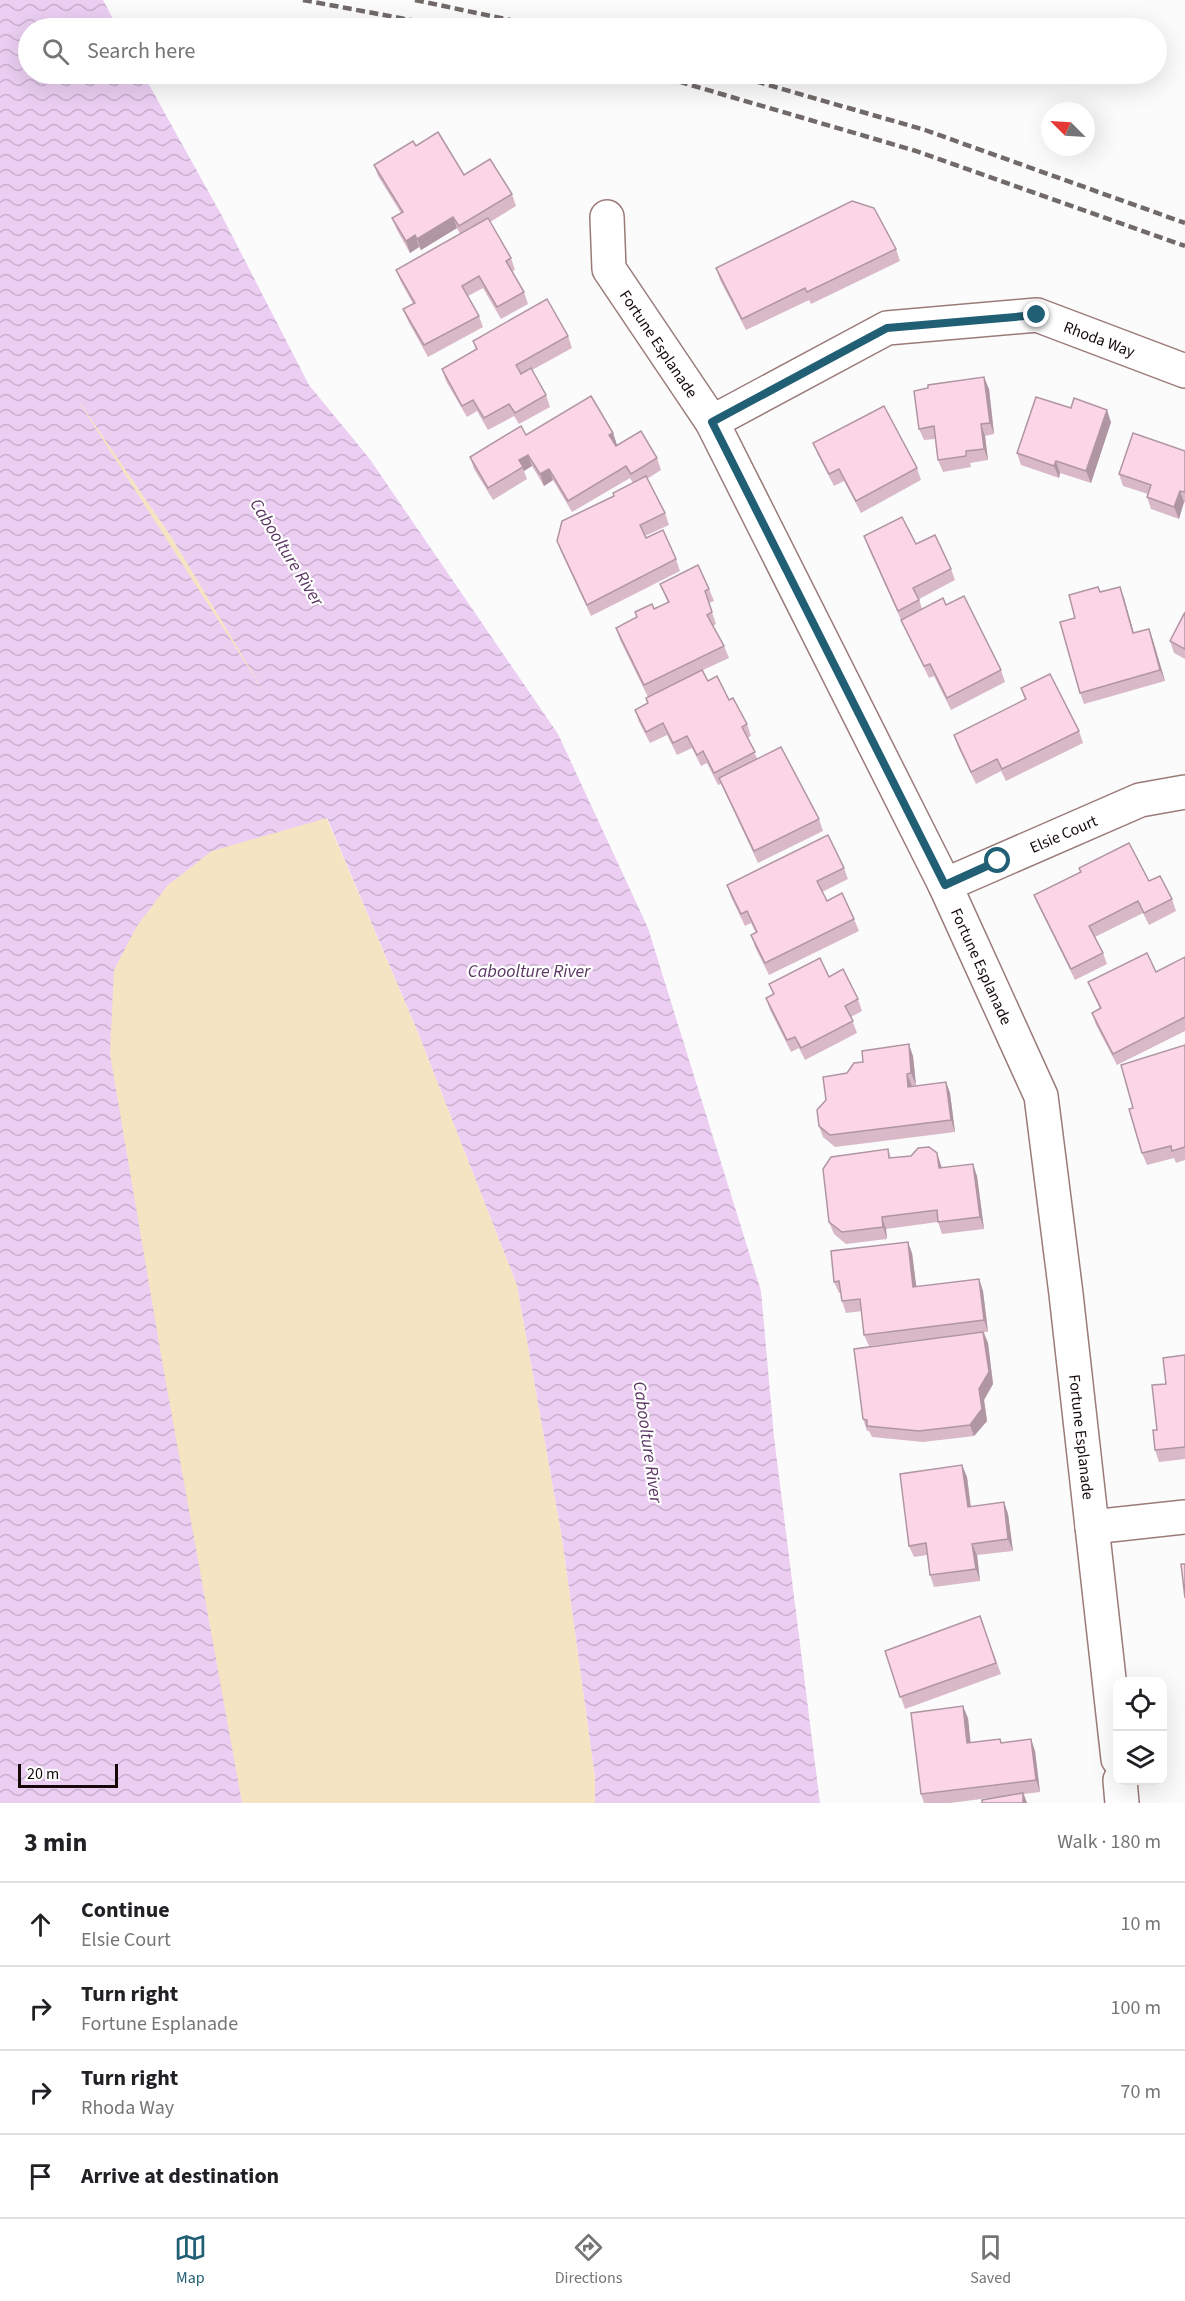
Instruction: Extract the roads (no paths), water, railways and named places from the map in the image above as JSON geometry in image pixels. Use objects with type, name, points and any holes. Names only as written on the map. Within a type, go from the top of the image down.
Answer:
[{"type":"street","name":"Fortune Esplanade","points":[[607,217],[609,269],[712,422],[945,885],[1041,1096],[1115,1731]]},
{"type":"street","name":"Rhoda Way","points":[[712,422],[887,328],[1037,315],[1185,371]]},
{"type":"street","name":"Elsie Court","points":[[945,885],[1140,800],[1185,792]]},
{"type":"street","points":[[1092,1527],[1185,1517]]},
{"type":"street","points":[[1120,1785],[1122,1803]]},
{"type":"water","name":"Caboolture River","points":[[0,0],[103,0],[113,18],[18,18],[18,84],[149,84],[222,216],[309,385],[369,458],[558,734],[648,928],[761,1291],[774,1437],[820,1803],[595,1803],[595,1777],[562,1538],[517,1285],[417,1030],[327,818],[212,851],[168,885],[137,926],[114,970],[110,1054],[164,1372],[242,1803],[0,1803]],"holes":[[[80,403],[172,538],[266,695],[80,404]]]},
{"type":"railway","points":[[303,0],[400,18]]},
{"type":"railway","points":[[415,0],[500,18]]},
{"type":"railway","points":[[687,84],[916,151],[1185,246]]},
{"type":"railway","points":[[765,84],[925,130],[1185,223]]}]
